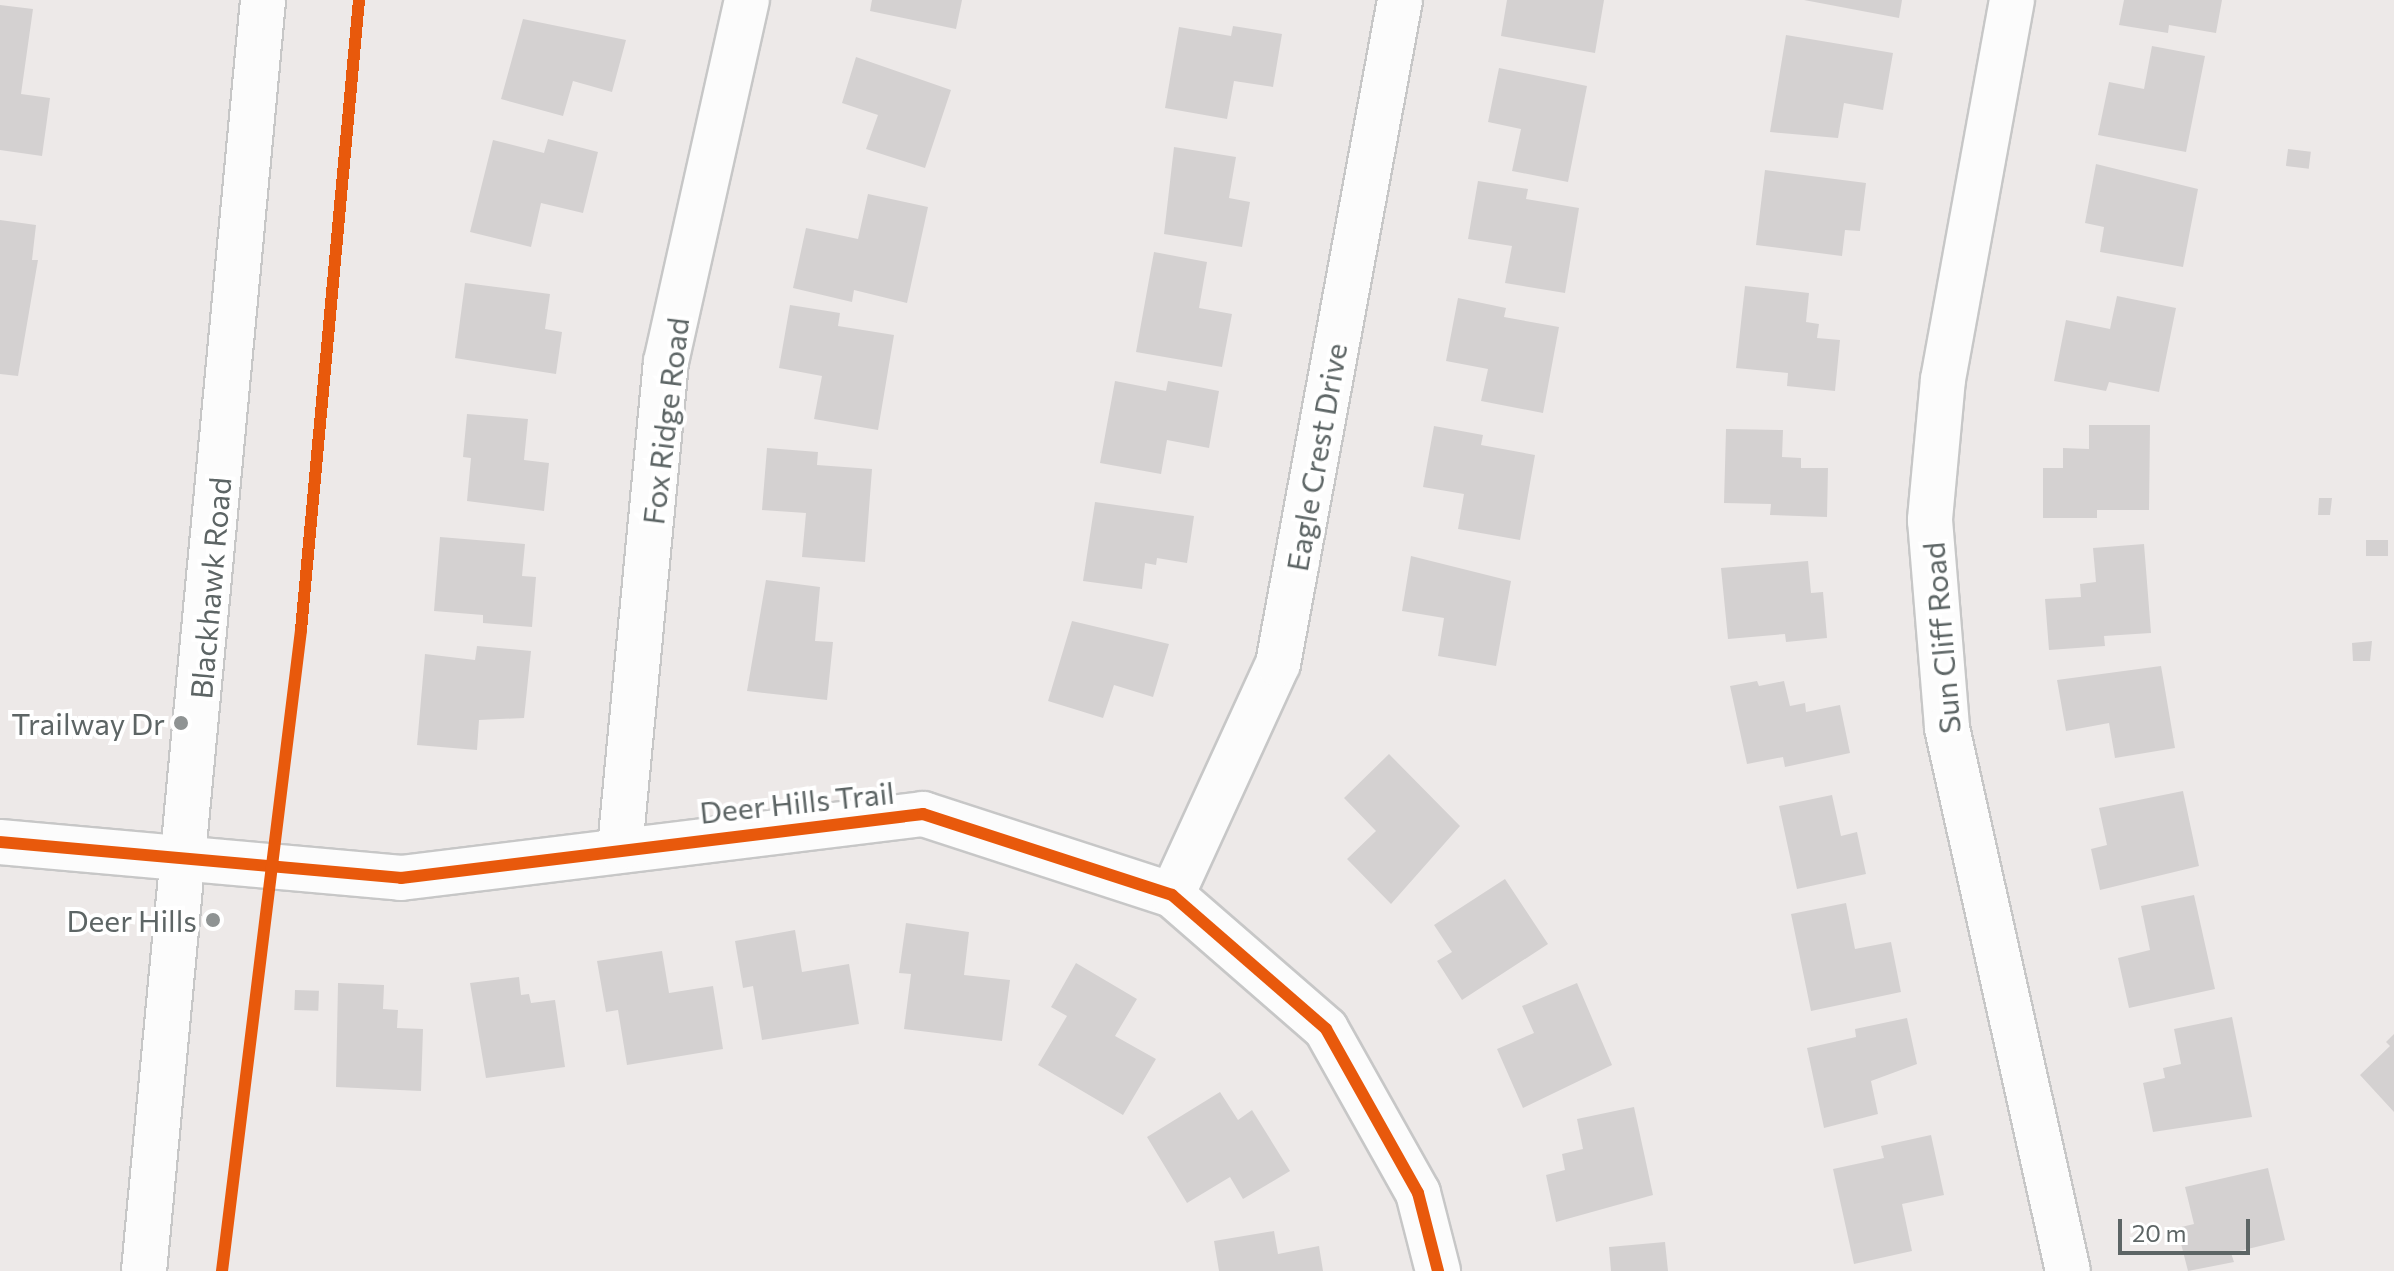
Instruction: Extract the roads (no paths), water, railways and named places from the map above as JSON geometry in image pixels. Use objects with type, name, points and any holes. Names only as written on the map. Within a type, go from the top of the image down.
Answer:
[{"type":"street","name":"Blackhawk Road","points":[[144,1271],[185,862],[263,0]]},
{"type":"street","name":"Fox Ridge Road","points":[[620,848],[666,362],[747,0]]},
{"type":"street","name":"Eagle Crest Drive","points":[[1172,895],[1278,664],[1400,0]]},
{"type":"street","name":"Sun Cliff Road","points":[[2012,0],[1943,379],[1930,520],[1947,728],[2068,1271]]},
{"type":"street","name":"Deer Hills Trail","points":[[0,842],[185,862],[401,878],[620,848],[923,814],[1172,895],[1326,1029],[1418,1193],[1438,1271]]},
{"type":"place","name":"Trailway Dr","points":[[181,723]]},
{"type":"place","name":"Deer Hills","points":[[213,920]]}]
